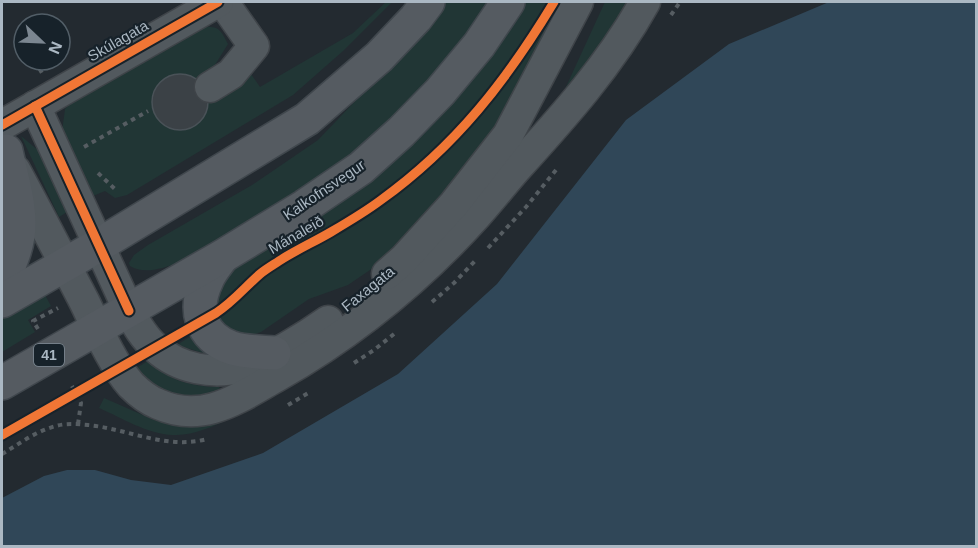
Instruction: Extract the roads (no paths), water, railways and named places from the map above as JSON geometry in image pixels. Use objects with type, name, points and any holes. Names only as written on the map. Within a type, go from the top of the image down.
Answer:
[{"type":"main road","points":[[2,301],[307,119],[379,57],[428,2]]},
{"type":"main road","name":"Kalkofnsvegur","points":[[97,329],[305,206],[361,168],[440,92],[479,45],[508,2]]},
{"type":"main road","points":[[2,282],[14,253],[19,225],[14,187],[3,140]]},
{"type":"main road","points":[[223,256],[207,279],[200,300],[199,314],[206,329],[216,340],[232,348],[250,352],[274,353]]},
{"type":"main road","name":"41","points":[[2,383],[97,329]]},
{"type":"street","name":"Skúlagata","points":[[3,140],[35,106],[218,2]]},
{"type":"street","points":[[210,87],[231,74],[254,46],[224,2]]},
{"type":"street","name":"Faxagata","points":[[35,106],[129,311],[140,330],[155,348],[175,360],[200,370],[242,367],[274,353],[315,330],[360,299],[405,259],[454,204],[508,135],[578,2]]},
{"type":"street","name":"Faxagata","points":[[505,182],[539,123],[596,2]]},
{"type":"street","name":"Faxagata","points":[[3,140],[97,329],[131,384],[142,396],[175,410],[191,413],[212,409],[238,398],[298,364],[398,292],[443,250],[477,215],[571,108],[613,54],[645,2]]},
{"type":"water","points":[[829,2],[976,2],[976,546],[2,546],[2,498],[44,476],[67,470],[95,470],[131,480],[171,485],[263,453],[398,374],[497,284],[626,120],[729,44]]}]
